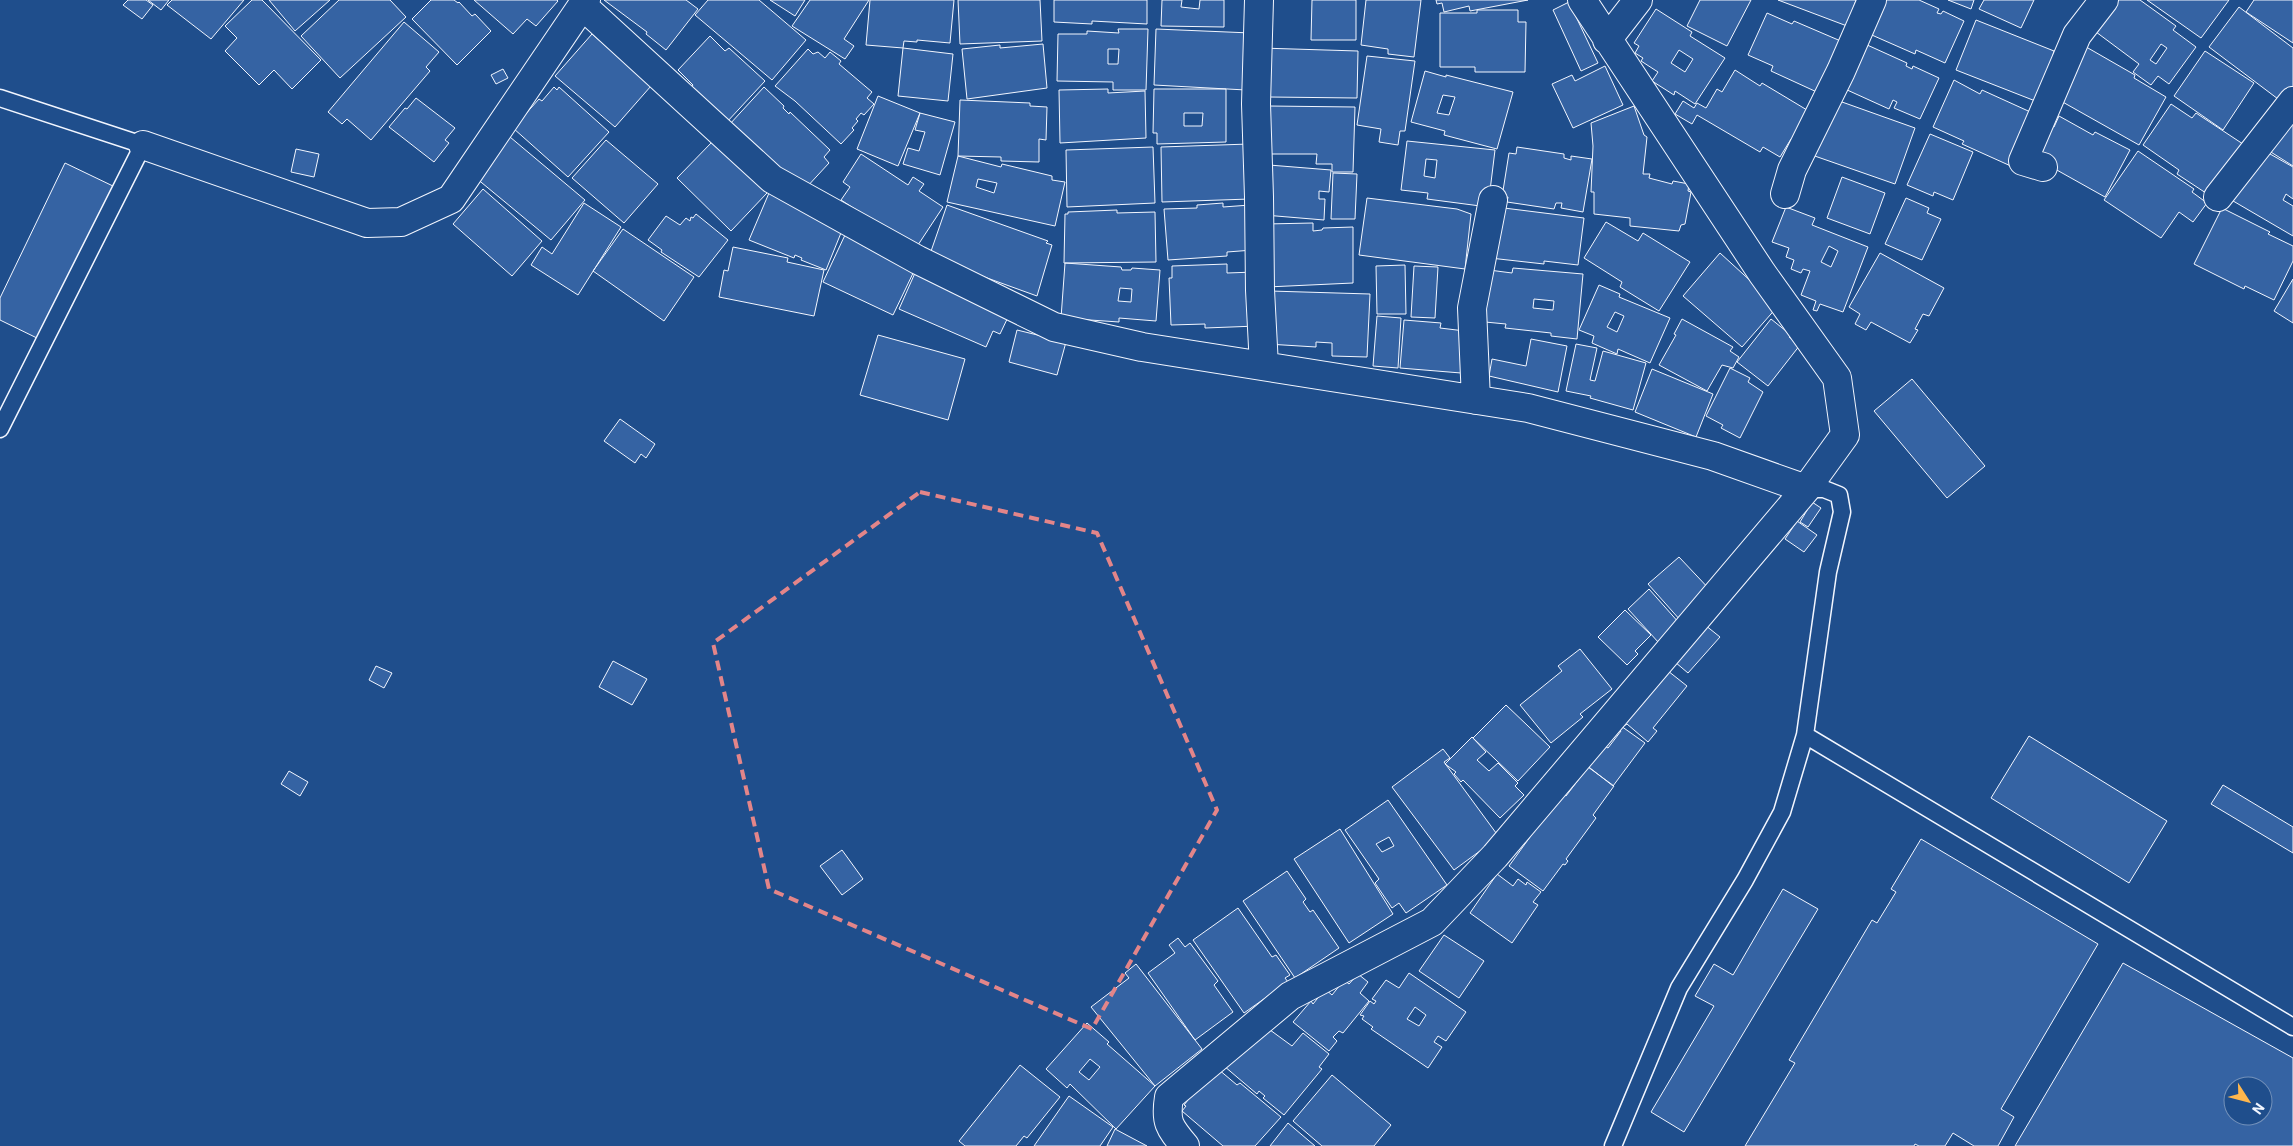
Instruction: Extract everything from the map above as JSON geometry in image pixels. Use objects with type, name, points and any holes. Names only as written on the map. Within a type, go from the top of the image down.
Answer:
[{"type":"street","points":[[1259,0],[1256,104],[1260,197],[1260,290],[1264,366]]},
{"type":"street","points":[[1185,1146],[1173,1131],[1166,1115],[1169,1097],[1290,996],[1432,922],[1495,856],[1806,489],[1845,435],[1837,378],[1762,273],[1582,0]]},
{"type":"street","points":[[1607,40],[1638,0]]},
{"type":"street","points":[[1785,194],[1792,170],[1841,71],[1872,0]]},
{"type":"street","points":[[2043,167],[2023,161],[2077,35],[2104,0]]},
{"type":"street","points":[[143,145],[367,223],[401,222],[451,199],[584,3],[772,179],[918,260],[1054,327],[1142,347],[1528,408],[1713,456],[1806,489]]},
{"type":"street","points":[[2218,198],[2293,101]]},
{"type":"street","points":[[1476,400],[1472,308],[1493,200]]},
{"type":"lane","points":[[0,98],[143,145],[0,429]]},
{"type":"lane","points":[[1613,1146],[1679,988],[1745,880],[1782,812],[1805,735],[1828,572],[1842,512],[1838,495],[1824,490],[1806,489]]},
{"type":"lane","points":[[1805,735],[2293,1027]]},
{"type":"highlighted area","points":[[920,492],[1097,533],[1217,810],[1092,1029],[769,889],[713,643]]},
{"type":"building","points":[[128,0],[146,0],[153,5],[142,19],[123,5]]},
{"type":"building","points":[[148,0],[169,0],[161,10]]},
{"type":"building","points":[[172,0],[244,0],[211,39],[167,5]]},
{"type":"building","points":[[252,0],[262,0],[321,60],[292,89],[274,70],[259,85],[225,51],[237,38],[225,26]]},
{"type":"building","points":[[269,0],[330,0],[295,31]]},
{"type":"building","points":[[339,0],[390,0],[406,17],[340,78],[301,36]]},
{"type":"building","points":[[431,0],[454,0],[459,2],[472,16],[475,14],[491,31],[457,65],[412,19]]},
{"type":"building","points":[[474,0],[558,1],[536,26],[527,19],[513,34]]},
{"type":"building","points":[[604,0],[686,0],[698,9],[666,50],[646,34],[647,32]]},
{"type":"building","points":[[708,0],[759,0],[806,40],[772,80],[695,15]]},
{"type":"building","points":[[770,0],[805,0],[795,16]]},
{"type":"building","points":[[810,0],[869,0],[844,39],[854,46],[845,59],[792,26]]},
{"type":"building","points":[[870,0],[954,0],[950,43],[917,40],[917,42],[904,41],[903,48],[866,45]]},
{"type":"building","points":[[958,0],[1040,0],[1042,41],[960,44]]},
{"type":"building","points":[[1054,0],[1147,0],[1147,24],[1092,21],[1092,24],[1054,22]]},
{"type":"building","points":[[1162,0],[1182,0],[1181,7],[1199,9],[1200,0],[1224,0],[1224,27],[1161,26]]},
{"type":"building","points":[[1312,0],[1356,0],[1356,40],[1311,40]]},
{"type":"building","points":[[1366,0],[1421,0],[1414,57],[1388,54],[1388,49],[1361,45]]},
{"type":"building","points":[[1436,0],[1528,0],[1470,11],[1469,6],[1444,12],[1442,3],[1437,4]]},
{"type":"building","points":[[1700,0],[1751,0],[1727,46],[1687,26]]},
{"type":"building","points":[[1778,0],[1856,0],[1847,26]]},
{"type":"building","points":[[1880,0],[1919,0],[1939,9],[1937,13],[1941,14],[1943,11],[1964,21],[1945,63],[1916,50],[1915,54],[1865,32]]},
{"type":"building","points":[[1948,0],[1974,0],[1971,9]]},
{"type":"building","points":[[1984,0],[2034,0],[2021,28],[1979,9]]},
{"type":"building","points":[[2103,0],[2140,0],[2176,26],[2173,30],[2196,47],[2169,84],[2158,76],[2151,85],[2133,72],[2139,64],[2092,29]],"holes":[[[2161,44],[2167,48],[2156,64],[2150,60]]]},
{"type":"building","points":[[2147,0],[2229,0],[2201,38]]},
{"type":"building","points":[[2254,0],[2293,0],[2293,43],[2246,12]]},
{"type":"building","points":[[1569,2],[1598,63],[1581,71],[1553,10]]},
{"type":"building","points":[[2239,7],[2293,48],[2293,92],[2282,102],[2209,47]]},
{"type":"building","points":[[1656,9],[1692,32],[1690,36],[1725,58],[1695,104],[1675,91],[1674,95],[1652,81],[1658,72],[1641,61],[1643,58],[1635,53],[1639,46],[1634,43]],"holes":[[[1679,50],[1693,59],[1685,72],[1671,63]]]},
{"type":"building","points":[[1477,10],[1518,10],[1518,22],[1526,22],[1525,72],[1475,72],[1475,67],[1440,67],[1440,13],[1477,13]]},
{"type":"building","points":[[1767,13],[1792,24],[1794,21],[1843,42],[1819,93],[1771,71],[1773,66],[1748,55]]},
{"type":"building","points":[[1976,20],[2054,51],[2053,55],[2061,59],[2043,104],[1956,70]]},
{"type":"building","points":[[404,22],[439,52],[426,67],[430,71],[371,140],[347,119],[342,124],[328,112]]},
{"type":"building","points":[[1118,29],[1148,29],[1146,90],[1113,90],[1113,82],[1057,81],[1058,34],[1087,34],[1087,31],[1119,33]],"holes":[[[1108,49],[1119,49],[1118,64],[1108,64]]]},
{"type":"building","points":[[1156,29],[1251,33],[1246,90],[1154,85]]},
{"type":"building","points":[[592,34],[651,86],[615,127],[555,76]]},
{"type":"building","points":[[710,36],[725,51],[729,48],[765,81],[726,123],[690,89],[693,85],[678,70]]},
{"type":"building","points":[[1043,44],[1047,88],[967,99],[962,49],[1000,45],[1000,48]]},
{"type":"building","points":[[1865,44],[1907,63],[1906,66],[1912,69],[1913,66],[1939,78],[1920,119],[1894,108],[1897,102],[1893,100],[1889,109],[1845,89]]},
{"type":"building","points":[[2081,44],[2135,75],[2134,78],[2166,97],[2139,145],[2052,96]]},
{"type":"building","points":[[903,48],[953,54],[948,101],[898,96]]},
{"type":"building","points":[[1260,48],[1358,51],[1357,98],[1269,97]]},
{"type":"building","points":[[808,49],[813,54],[818,52],[825,58],[830,52],[841,61],[839,64],[872,92],[867,98],[874,104],[864,115],[861,113],[856,119],[858,121],[852,128],[854,130],[841,144],[795,101],[775,86]]},
{"type":"building","points":[[2205,51],[2254,83],[2223,130],[2174,96]]},
{"type":"building","points":[[1367,56],[1415,61],[1405,131],[1400,131],[1398,145],[1379,142],[1381,129],[1357,125]]},
{"type":"building","points":[[1605,66],[1623,105],[1573,128],[1552,84],[1572,75],[1575,81]]},
{"type":"building","points":[[503,69],[508,78],[496,84],[491,75]]},
{"type":"building","points":[[1735,70],[1760,86],[1762,83],[1812,113],[1795,141],[1791,139],[1780,157],[1763,147],[1760,152],[1697,115],[1692,124],[1675,114],[1683,101],[1694,108],[1697,103],[1706,108],[1717,89],[1722,92]]},
{"type":"building","points":[[1425,71],[1513,92],[1497,149],[1444,135],[1445,131],[1411,122]],"holes":[[[1443,95],[1455,97],[1449,115],[1437,113]]]},
{"type":"building","points":[[1954,80],[1980,94],[1982,90],[2037,115],[2013,167],[1962,144],[1964,141],[1933,127]]},
{"type":"building","points":[[554,87],[557,90],[559,87],[609,132],[568,177],[513,128],[539,99],[542,101]]},
{"type":"building","points":[[764,87],[784,106],[783,108],[789,114],[790,112],[830,150],[824,157],[829,163],[805,189],[754,149],[757,146],[750,140],[749,142],[729,125]]},
{"type":"building","points":[[1108,89],[1108,93],[1145,91],[1146,138],[1060,143],[1059,90]]},
{"type":"building","points":[[1154,89],[1226,89],[1226,142],[1157,144],[1157,133],[1153,133]],"holes":[[[1184,113],[1203,113],[1202,126],[1184,126]]]},
{"type":"building","points":[[878,96],[920,113],[898,166],[857,149]]},
{"type":"building","points":[[1828,97],[1915,128],[1895,184],[1809,154]]},
{"type":"building","points":[[416,98],[455,128],[445,140],[449,143],[434,162],[389,127]]},
{"type":"building","points":[[960,100],[1030,103],[1030,106],[1047,107],[1046,140],[1039,139],[1039,162],[1001,161],[1001,157],[958,156]]},
{"type":"building","points":[[2171,104],[2192,118],[2196,113],[2246,146],[2212,197],[2177,174],[2179,170],[2143,145]]},
{"type":"building","points":[[1268,106],[1355,107],[1353,172],[1332,172],[1332,164],[1316,164],[1317,154],[1268,154]]},
{"type":"building","points":[[1634,106],[1644,135],[1647,137],[1643,174],[1650,174],[1649,178],[1672,184],[1673,181],[1689,184],[1688,191],[1691,192],[1685,224],[1681,225],[1679,231],[1630,226],[1630,218],[1594,214],[1594,192],[1591,192],[1593,146],[1591,123]]},
{"type":"building","points":[[2293,107],[2293,166],[2266,149]]},
{"type":"building","points":[[920,113],[955,122],[940,175],[903,164],[908,148],[919,151],[925,132],[915,130]]},
{"type":"building","points":[[2059,116],[2093,135],[2095,132],[2130,150],[2105,197],[2030,155],[2046,123],[2054,127]]},
{"type":"building","points":[[1930,134],[1973,152],[1953,200],[1934,192],[1933,196],[1907,185]]},
{"type":"building","points":[[510,137],[585,200],[551,240],[476,178]]},
{"type":"building","points":[[606,140],[658,184],[624,223],[572,178]]},
{"type":"building","points":[[713,141],[767,193],[731,231],[677,178]]},
{"type":"building","points":[[1407,141],[1495,150],[1488,207],[1427,199],[1428,193],[1401,190]],"holes":[[[1426,159],[1437,160],[1435,178],[1424,176]]]},
{"type":"building","points":[[1249,144],[1250,199],[1162,202],[1161,147]]},
{"type":"building","points":[[1153,147],[1155,203],[1067,207],[1066,150]]},
{"type":"building","points":[[1517,147],[1564,154],[1564,158],[1571,160],[1571,156],[1592,159],[1583,212],[1561,208],[1562,203],[1556,203],[1554,209],[1507,202],[1508,197],[1502,197],[1509,153],[1516,154]]},
{"type":"building","points":[[296,149],[319,154],[314,177],[291,172]]},
{"type":"building","points":[[2263,150],[2293,167],[2293,199],[2286,194],[2283,200],[2293,206],[2293,236],[2228,198]]},
{"type":"building","points":[[2138,151],[2194,189],[2192,192],[2207,203],[2193,222],[2179,212],[2161,238],[2104,200]]},
{"type":"building","points":[[861,154],[908,185],[913,177],[924,184],[919,191],[943,207],[916,248],[841,200],[850,187],[843,182]]},
{"type":"building","points":[[958,156],[1001,167],[1002,164],[1052,176],[1052,180],[1065,182],[1055,226],[947,202]],"holes":[[[978,179],[997,183],[994,193],[976,187]]]},
{"type":"building","points":[[65,163],[115,187],[41,340],[0,320],[0,298]]},
{"type":"building","points":[[1269,165],[1331,170],[1329,192],[1319,191],[1319,199],[1325,199],[1324,220],[1264,215]]},
{"type":"building","points":[[1333,173],[1357,174],[1355,219],[1331,219]]},
{"type":"building","points":[[1842,177],[1885,193],[1870,234],[1827,218]]},
{"type":"building","points":[[483,189],[542,241],[512,276],[453,224]]},
{"type":"building","points":[[769,193],[845,223],[826,270],[801,260],[802,258],[795,255],[794,258],[749,240]]},
{"type":"building","points":[[1367,198],[1457,209],[1471,214],[1465,269],[1359,255]]},
{"type":"building","points":[[1906,198],[1929,208],[1927,213],[1941,219],[1922,260],[1885,244]]},
{"type":"building","points":[[584,203],[621,227],[578,295],[531,265],[542,247],[552,254]]},
{"type":"building","points":[[1223,203],[1223,207],[1250,205],[1253,250],[1227,252],[1227,256],[1168,260],[1164,209],[1197,208],[1197,205]]},
{"type":"building","points":[[947,205],[1048,241],[1046,243],[1052,245],[1037,296],[929,257]]},
{"type":"building","points":[[1496,207],[1584,218],[1578,265],[1544,261],[1544,264],[1490,258]]},
{"type":"building","points":[[1786,207],[1815,218],[1812,225],[1868,247],[1843,312],[1820,304],[1817,311],[1813,310],[1816,301],[1801,295],[1810,271],[1803,269],[1801,273],[1791,269],[1794,260],[1786,257],[1789,248],[1772,242]],"holes":[[[1829,246],[1838,251],[1831,267],[1821,262]]]},
{"type":"building","points":[[2222,208],[2293,246],[2293,261],[2274,300],[2245,286],[2244,289],[2194,264]]},
{"type":"building","points":[[1117,210],[1117,213],[1155,212],[1156,262],[1064,263],[1065,214],[1068,214],[1068,212]]},
{"type":"building","points":[[696,214],[728,240],[699,277],[661,252],[662,250],[648,240],[666,216],[680,225],[686,218],[690,221],[691,217],[693,218]]},
{"type":"building","points":[[1606,222],[1638,241],[1643,233],[1690,262],[1659,311],[1620,287],[1622,282],[1584,258]]},
{"type":"building","points":[[1313,223],[1313,231],[1322,230],[1323,228],[1353,227],[1353,283],[1267,287],[1266,224]]},
{"type":"building","points":[[623,229],[694,277],[664,321],[593,271]]},
{"type":"building","points":[[845,235],[916,267],[893,315],[823,282]]},
{"type":"building","points":[[733,247],[788,258],[787,262],[824,270],[814,316],[719,297],[724,270],[728,271]]},
{"type":"building","points":[[1720,253],[1778,306],[1742,347],[1683,296]]},
{"type":"building","points":[[1880,253],[1944,288],[1929,316],[1923,314],[1915,329],[1918,330],[1910,343],[1871,322],[1866,330],[1855,324],[1860,314],[1849,307]]},
{"type":"building","points":[[1065,263],[1121,267],[1122,270],[1131,270],[1132,268],[1160,270],[1156,321],[1119,318],[1119,322],[1061,318]],"holes":[[[1120,288],[1132,289],[1131,302],[1118,301]]]},
{"type":"building","points":[[919,264],[1010,313],[1000,334],[993,331],[986,347],[899,309]]},
{"type":"building","points":[[1227,264],[1227,273],[1255,272],[1257,326],[1205,328],[1205,324],[1171,325],[1169,278],[1172,278],[1172,266]]},
{"type":"building","points":[[1405,265],[1406,314],[1377,314],[1376,266]]},
{"type":"building","points":[[1414,266],[1438,267],[1435,318],[1411,317]]},
{"type":"building","points":[[1513,268],[1583,274],[1577,339],[1551,336],[1551,333],[1505,328],[1506,324],[1485,322],[1489,270],[1512,273]],"holes":[[[1534,299],[1554,301],[1553,310],[1533,308]]]},
{"type":"building","points":[[2293,279],[2293,323],[2274,311]]},
{"type":"building","points":[[1599,285],[1620,294],[1619,297],[1670,318],[1650,363],[1618,349],[1617,354],[1592,343],[1594,336],[1579,330]],"holes":[[[1615,312],[1624,316],[1617,332],[1607,327]]]},
{"type":"building","points":[[1270,291],[1370,294],[1367,357],[1332,356],[1332,343],[1316,342],[1316,347],[1267,344]]},
{"type":"building","points":[[1377,316],[1401,318],[1398,368],[1373,366]]},
{"type":"building","points":[[1682,319],[1733,347],[1730,351],[1739,357],[1733,368],[1722,365],[1707,391],[1659,365],[1676,335],[1674,334]]},
{"type":"building","points":[[1771,319],[1800,345],[1768,386],[1737,362]]},
{"type":"building","points":[[1404,320],[1441,323],[1440,328],[1465,331],[1461,373],[1400,368]]},
{"type":"building","points":[[1017,330],[1066,342],[1057,375],[1009,362]]},
{"type":"building","points":[[878,335],[965,359],[948,420],[860,395]]},
{"type":"building","points":[[1531,339],[1567,346],[1558,392],[1489,376],[1492,359],[1526,366]]},
{"type":"building","points":[[1576,344],[1597,348],[1590,380],[1595,381],[1603,351],[1646,363],[1633,410],[1590,398],[1591,396],[1566,391]]},
{"type":"building","points":[[1730,368],[1750,378],[1748,382],[1763,392],[1740,438],[1721,428],[1723,425],[1706,416]]},
{"type":"building","points":[[1652,369],[1713,394],[1696,437],[1635,412]]},
{"type":"building","points":[[1912,379],[1985,466],[1947,498],[1874,411]]},
{"type":"building","points":[[620,419],[655,444],[646,458],[641,454],[635,463],[604,441]]},
{"type":"building","points":[[1812,502],[1821,508],[1808,527],[1800,522]]},
{"type":"building","points":[[1797,521],[1817,535],[1804,552],[1785,539]]},
{"type":"building","points":[[1679,557],[1713,593],[1681,621],[1648,584]]},
{"type":"building","points":[[1649,589],[1680,624],[1659,643],[1628,609]]},
{"type":"building","points":[[1625,610],[1651,635],[1635,651],[1638,654],[1627,665],[1598,637]]},
{"type":"building","points":[[1705,625],[1720,637],[1688,673],[1675,662]]},
{"type":"building","points":[[1580,649],[1612,689],[1580,714],[1583,717],[1551,743],[1520,705],[1562,671],[1558,666]]},
{"type":"building","points":[[613,661],[647,679],[632,705],[599,687]]},
{"type":"building","points":[[376,666],[392,673],[384,688],[369,680]]},
{"type":"building","points":[[1663,667],[1687,686],[1653,728],[1657,731],[1648,742],[1627,724],[1622,725]]},
{"type":"building","points":[[1506,705],[1550,747],[1518,781],[1473,738]]},
{"type":"building","points":[[1621,726],[1645,743],[1613,786],[1585,764],[1600,743],[1608,748],[1621,731],[1619,729]]},
{"type":"building","points":[[2029,736],[2167,821],[2129,883],[1991,798]]},
{"type":"building","points":[[1472,737],[1486,752],[1477,760],[1489,771],[1498,763],[1518,783],[1515,786],[1524,795],[1500,818],[1463,780],[1461,782],[1454,774],[1456,772],[1445,764]]},
{"type":"building","points":[[1443,749],[1450,758],[1444,762],[1499,837],[1454,870],[1392,787]]},
{"type":"building","points":[[1588,767],[1614,786],[1593,815],[1596,818],[1566,859],[1568,861],[1565,865],[1563,864],[1543,891],[1509,866],[1530,837],[1528,836],[1561,792],[1566,796]]},
{"type":"building","points":[[289,771],[308,782],[300,796],[281,784]]},
{"type":"building","points":[[2223,785],[2293,827],[2293,853],[2211,804]]},
{"type":"building","points":[[1388,800],[1447,885],[1406,913],[1399,903],[1392,908],[1375,883],[1379,879],[1345,830]],"holes":[[[1389,837],[1394,846],[1382,852],[1376,844]]]},
{"type":"building","points":[[1340,829],[1393,914],[1349,943],[1294,859]]},
{"type":"building","points":[[1921,839],[2098,944],[2001,1109],[2014,1117],[1998,1146],[1974,1146],[1953,1133],[1945,1146],[1919,1146],[1915,1144],[1914,1146],[1745,1146],[1795,1063],[1789,1060],[1872,920],[1877,923],[1896,892],[1891,889]]},
{"type":"building","points":[[842,850],[863,879],[842,895],[820,866]]},
{"type":"building","points":[[1287,871],[1306,899],[1303,902],[1310,912],[1313,910],[1339,948],[1295,978],[1243,901]]},
{"type":"building","points":[[1497,874],[1513,886],[1518,879],[1526,885],[1527,882],[1541,892],[1533,902],[1538,905],[1512,943],[1470,913]]},
{"type":"building","points":[[1783,889],[1818,909],[1684,1132],[1651,1112],[1714,1006],[1695,996],[1714,964],[1733,975]]},
{"type":"building","points":[[1238,908],[1272,957],[1276,955],[1290,975],[1285,978],[1288,982],[1244,1013],[1193,940]]},
{"type":"building","points":[[1444,935],[1484,961],[1459,998],[1419,971]]},
{"type":"building","points":[[1178,938],[1185,947],[1190,943],[1218,981],[1214,985],[1233,1012],[1195,1040],[1148,973],[1175,953],[1169,945]]},
{"type":"building","points":[[2123,963],[2293,1058],[2293,1146],[2015,1146]]},
{"type":"building","points":[[1136,964],[1202,1049],[1155,1086],[1091,1007],[1129,978],[1125,973]]},
{"type":"building","points":[[1409,973],[1466,1012],[1446,1041],[1438,1036],[1434,1042],[1442,1047],[1428,1068],[1371,1029],[1373,1027],[1362,1019],[1364,1016],[1360,1015],[1370,1001],[1374,1004],[1376,1001],[1372,999],[1386,980],[1399,988]],"holes":[[[1415,1007],[1426,1015],[1419,1026],[1407,1019]]]},
{"type":"building","points":[[1358,974],[1368,982],[1360,993],[1369,1001],[1343,1033],[1339,1031],[1333,1037],[1337,1041],[1329,1051],[1293,1022],[1311,1001],[1313,1004],[1325,989],[1332,995],[1344,980],[1349,984]]},
{"type":"building","points":[[1087,1023],[1109,1042],[1107,1044],[1155,1086],[1116,1129],[1070,1084],[1067,1088],[1046,1069]],"holes":[[[1090,1059],[1100,1067],[1089,1080],[1079,1072]]]},
{"type":"building","points":[[1266,1027],[1292,1046],[1303,1033],[1329,1054],[1319,1067],[1322,1069],[1284,1115],[1263,1098],[1265,1096],[1259,1091],[1257,1094],[1224,1066]]},
{"type":"building","points":[[1020,1065],[1060,1097],[1027,1138],[1024,1136],[1016,1146],[965,1146],[959,1141]]},
{"type":"building","points":[[1218,1069],[1237,1085],[1240,1083],[1281,1117],[1255,1146],[1223,1146],[1182,1111],[1186,1106],[1184,1105],[1199,1086]]},
{"type":"building","points":[[1332,1075],[1391,1125],[1374,1146],[1322,1146],[1293,1121]]},
{"type":"building","points":[[1069,1096],[1113,1127],[1100,1146],[1034,1146]]},
{"type":"building","points":[[1288,1123],[1315,1146],[1270,1146]]},
{"type":"building","points":[[1115,1129],[1147,1146],[1107,1146]]}]
